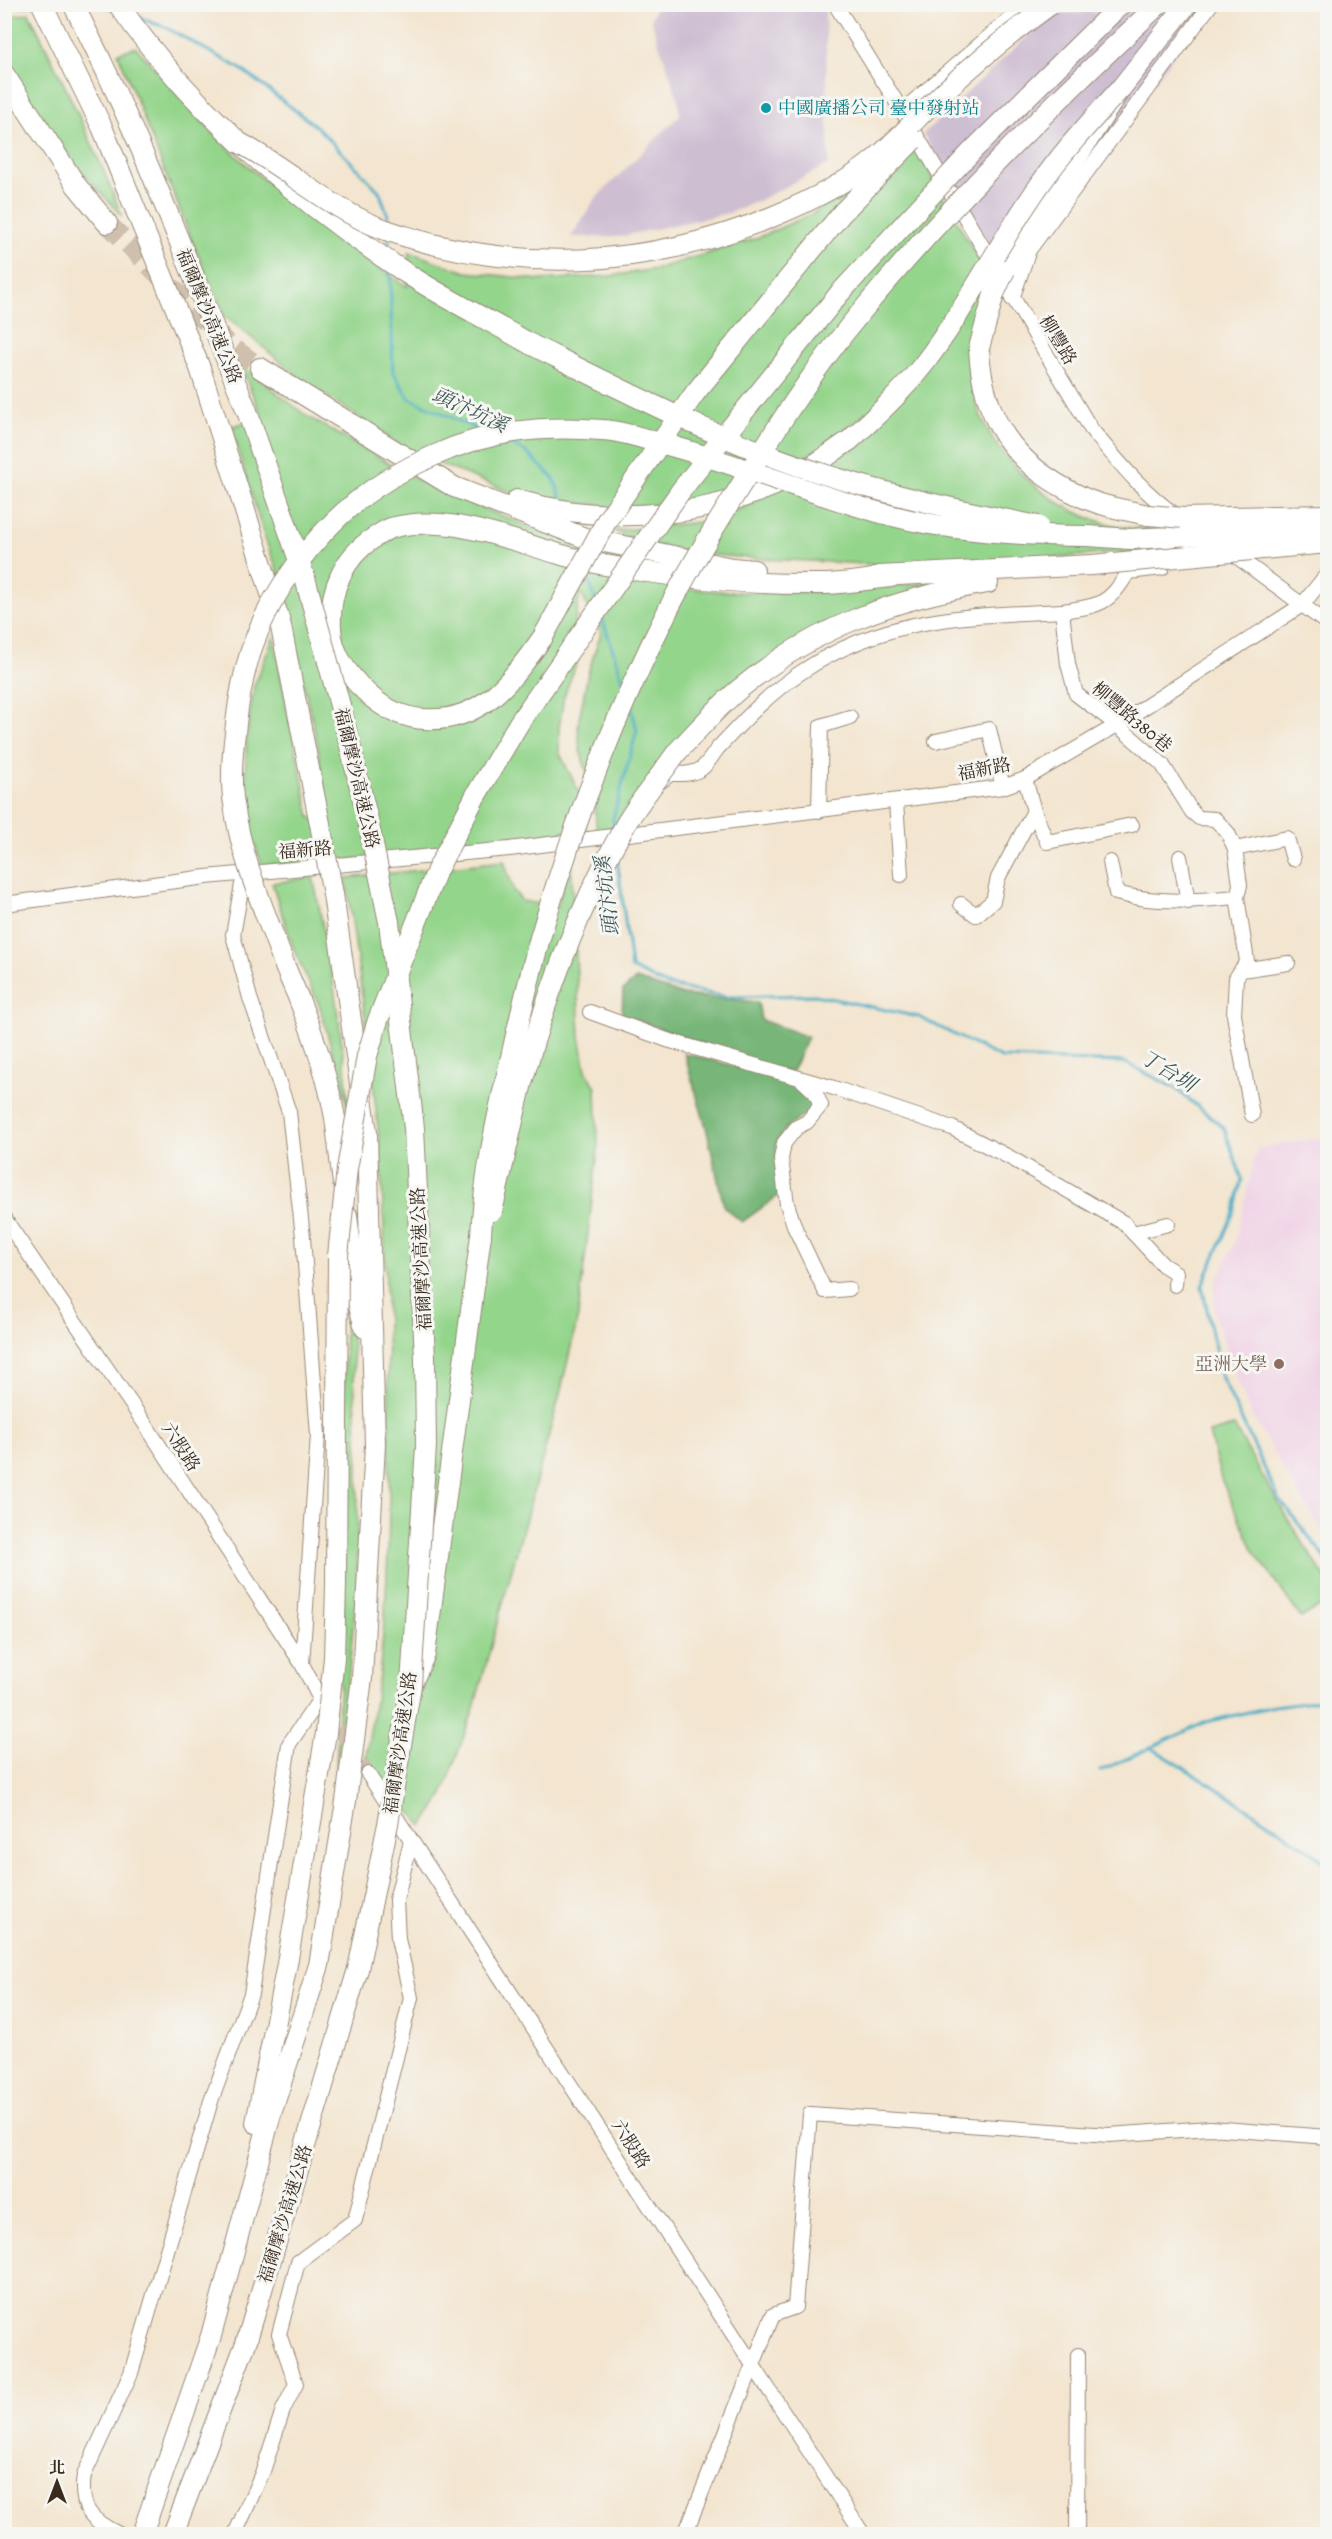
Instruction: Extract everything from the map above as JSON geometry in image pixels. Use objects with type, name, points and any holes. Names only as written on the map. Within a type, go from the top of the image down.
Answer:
[{"type":"highway","name":"福爾摩沙高速公路","points":[[42,4],[102,127],[200,368],[280,622],[333,894],[367,1133],[375,1445],[363,1666],[346,1801],[319,1965],[271,2114],[211,2336],[142,2535]]},
{"type":"highway","name":"福爾摩沙高速公路","points":[[74,4],[159,195],[247,411],[305,578],[341,709],[367,816],[388,922],[407,1058],[414,1128],[425,1358],[426,1446],[411,1685],[388,1824],[358,1969],[246,2343],[176,2528]]},
{"type":"highway","points":[[118,4],[145,44],[240,143],[316,210],[407,273],[532,345],[643,401],[773,457],[814,472],[916,501],[1088,536]]},
{"type":"highway","points":[[240,143],[262,154],[307,187],[356,215],[385,229],[440,246],[499,257],[543,260],[590,261],[649,254],[688,246],[743,229],[800,205],[839,183],[874,160],[948,88],[1028,20],[1051,4]]},
{"type":"highway","points":[[1057,4],[993,59],[842,213],[702,384],[607,520],[543,637],[507,683],[491,698],[471,710],[446,720],[409,718],[376,703],[358,685],[335,650],[331,630],[334,589],[351,558],[364,544],[388,529],[419,523],[458,526],[582,559],[686,576],[766,584],[824,584],[891,577],[1092,565],[1328,543]]},
{"type":"highway","points":[[255,2174],[255,2128],[285,1975],[326,1733],[334,1658],[338,1256],[346,1169],[367,1056],[378,1020],[437,870],[476,795],[519,723],[682,489],[729,429],[839,294],[973,150],[1121,4]]},
{"type":"highway","points":[[411,1685],[425,1654],[481,1235],[484,1188],[494,1127],[526,988],[565,852],[600,760],[669,609],[708,538],[767,443],[823,361],[860,312],[940,220],[1030,126],[1159,4]]},
{"type":"highway","points":[[393,451],[473,487],[538,506],[597,514],[648,516],[680,513],[753,494],[798,475],[850,440],[878,415],[922,367],[1038,186],[1072,141],[1121,88],[1187,4]]},
{"type":"highway","points":[[4,74],[70,175],[107,223]]},
{"type":"highway","points":[[1121,88],[1021,243],[994,294],[980,348],[984,392],[993,416],[1017,452],[1041,473],[1079,496],[1113,507],[1184,518],[1328,515]]},
{"type":"highway","points":[[260,368],[454,488],[573,533],[732,568],[788,574],[891,577]]},
{"type":"highway","points":[[373,1358],[356,1295],[334,1117],[307,1016],[286,969],[246,854],[234,804],[232,762],[241,683],[261,621],[282,583],[311,545],[346,508],[408,466],[453,446],[499,433],[547,428],[604,430],[689,451],[803,489],[920,522],[1003,535],[1153,538],[1328,528]]},
{"type":"highway","points":[[481,1235],[492,1210],[523,1079],[541,1018],[567,948],[594,885],[628,821],[677,752],[742,686],[790,653],[834,628],[888,605],[945,590],[1092,565]]},
{"type":"street","name":"柳豐路","points":[[835,4],[902,111],[1091,429],[1122,466],[1159,504],[1238,557],[1328,624]]},
{"type":"street","points":[[902,111],[1027,4]]},
{"type":"street","points":[[1012,299],[1029,250],[1211,4]]},
{"type":"street","points":[[620,834],[656,787],[670,774],[689,774],[703,768],[717,749],[765,700],[802,671],[861,639],[950,617],[1093,606],[1117,592],[1128,572],[1238,557]]},
{"type":"street","name":"福新路","points":[[4,904],[244,873],[497,850],[1003,787],[1025,779],[1117,725],[1302,605],[1328,573]]},
{"type":"street","name":"柳豐路380巷","points":[[1062,610],[1068,664],[1076,694],[1117,725],[1162,764],[1192,812],[1199,818],[1215,819],[1228,833],[1235,849],[1240,885],[1237,897],[1246,961],[1236,978],[1234,1015],[1252,1115]]},
{"type":"street","points":[[819,811],[821,726],[850,717]]},
{"type":"street","points":[[936,741],[989,729],[1003,787]]},
{"type":"street","points":[[1025,779],[1034,811],[1047,842],[1132,825]]},
{"type":"street","points":[[896,802],[901,875]]},
{"type":"street","points":[[961,904],[976,915],[993,901],[998,878],[1034,811]]},
{"type":"street","points":[[1235,849],[1287,838],[1293,859]]},
{"type":"street","points":[[1180,857],[1188,902]]},
{"type":"street","points":[[1110,862],[1116,893],[1132,897],[1188,902],[1237,897]]},
{"type":"street","points":[[244,873],[234,935],[250,998],[289,1112],[303,1237],[317,1424],[302,1664]]},
{"type":"street","points":[[1242,970],[1288,963]]},
{"type":"street","points":[[590,1012],[667,1041],[889,1106],[952,1128],[1009,1157],[1124,1223],[1163,1265],[1176,1273],[1175,1285]]},
{"type":"street","points":[[802,1080],[815,1092],[821,1105],[807,1122],[797,1127],[784,1143],[781,1159],[787,1204],[795,1228],[825,1291],[849,1289]]},
{"type":"street","name":"六股路","points":[[4,1218],[145,1424],[302,1664],[320,1699],[289,1744],[251,1994],[211,2101],[131,2373],[84,2475],[82,2490],[84,2504],[102,2527],[119,2535]]},
{"type":"street","points":[[1133,1233],[1168,1224]]},
{"type":"street","name":"六股路","points":[[368,1774],[863,2535]]},
{"type":"street","points":[[236,2535],[263,2471],[283,2410],[296,2384],[279,2334],[298,2262],[355,2220],[411,1998],[398,1939],[396,1900],[411,1841]]},
{"type":"street","points":[[686,2535],[773,2315],[795,2307],[810,2114],[1109,2135],[1210,2128],[1328,2137]]},
{"type":"street","points":[[1077,2535],[1078,2355]]},
{"type":"shaded area","points":[[656,5],[825,5],[829,164],[758,201],[729,213],[618,237],[571,237],[595,199],[680,115],[678,99],[651,20]]},
{"type":"shaded area","points":[[1208,7],[1012,282],[923,134],[1051,14]]},
{"type":"shaded area","name":"亞洲大學","points":[[1328,1137],[1327,1540],[1248,1409],[1215,1318],[1214,1287],[1235,1242],[1257,1148]]},
{"type":"green space","points":[[29,13],[66,88],[122,216],[71,160],[16,81],[5,59],[4,18]]},
{"type":"green space","points":[[136,47],[200,120],[256,173],[330,232],[407,287],[409,252],[466,272],[540,280],[610,276],[656,269],[755,239],[814,213],[848,191],[908,134],[980,262],[994,278],[977,325],[971,353],[971,383],[979,412],[993,439],[1013,465],[1036,487],[1062,505],[1090,518],[1118,526],[1142,528],[1182,526],[1217,557],[1126,568],[1122,552],[975,563],[886,565],[760,559],[685,551],[613,531],[710,521],[741,509],[822,467],[868,410],[839,435],[756,485],[687,502],[621,508],[518,495],[412,453],[303,380],[225,316],[194,246],[118,53]]},
{"type":"green space","points":[[239,363],[308,417],[432,488],[551,535],[616,554],[703,570],[615,573],[655,583],[738,592],[822,591],[947,582],[759,666],[620,827],[597,833],[594,796],[580,750],[578,725],[588,673],[601,633],[580,592],[575,623],[577,662],[564,696],[559,728],[559,752],[581,796],[586,831],[348,860],[262,865],[248,823],[245,799],[246,742],[254,686],[274,636],[310,817],[331,830],[317,741],[277,569],[265,539],[231,427],[262,416]]},
{"type":"green space","points":[[571,859],[580,1036],[586,1071],[596,1087],[598,1149],[578,1316],[560,1394],[474,1708],[442,1797],[423,1826],[378,1775],[366,1756],[384,1629],[388,1554],[388,1366],[379,1139],[346,878],[504,861],[514,891],[522,901],[557,907]]},
{"type":"green space","points":[[313,877],[335,994],[349,1111],[320,1007],[294,950],[272,883]]},
{"type":"green space","points":[[636,979],[683,995],[758,1002],[761,1020],[808,1037],[791,1073],[750,1061],[622,1015],[623,990]]},
{"type":"green space","points":[[684,1053],[799,1083],[813,1095],[814,1108],[786,1128],[776,1144],[782,1193],[742,1222],[724,1207],[706,1127]]},
{"type":"green space","points":[[345,1265],[351,1313],[358,1459],[357,1587],[345,1713],[336,1769],[343,1612]]},
{"type":"green space","points":[[1234,1426],[1287,1518],[1327,1580],[1327,1602],[1301,1618],[1254,1551],[1221,1479],[1209,1433]]},
{"type":"waterway","name":"頭汴坑溪","points":[[50,5],[60,4]]},
{"type":"waterway","name":"頭汴坑溪","points":[[100,4],[113,9]]},
{"type":"waterway","name":"頭汴坑溪","points":[[4,6],[34,5]]},
{"type":"waterway","name":"頭汴坑溪","points":[[139,18],[165,27],[241,69],[317,127],[379,191],[389,222]]},
{"type":"waterway","name":"頭汴坑溪","points":[[389,238],[389,252]]},
{"type":"waterway","name":"頭汴坑溪","points":[[390,271],[393,372],[409,398],[479,430]]},
{"type":"waterway","name":"頭汴坑溪","points":[[505,442],[526,452],[554,479],[562,501]]},
{"type":"waterway","name":"頭汴坑溪","points":[[586,573],[596,601]]},
{"type":"waterway","name":"頭汴坑溪","points":[[602,618],[624,683]]},
{"type":"waterway","name":"頭汴坑溪","points":[[614,828],[613,818],[637,730],[631,707]]},
{"type":"waterway","name":"丁台圳","points":[[617,858],[631,968],[666,985],[726,997],[815,995],[919,1017],[1001,1058],[1124,1062],[1175,1088],[1224,1128],[1242,1179],[1234,1212],[1202,1286],[1221,1376],[1279,1499],[1328,1561]]},
{"type":"waterway","points":[[1100,1771],[1206,1722],[1274,1706],[1328,1699]]},
{"type":"waterway","points":[[1150,1747],[1218,1789],[1312,1852],[1328,1866]]},
{"type":"tunnel","points":[[107,223],[229,345],[260,368]]},
{"type":"tunnel","points":[[327,1710],[368,1774]]},
{"type":"place","name":"中國廣播公司 臺中發射站","points":[[766,108]]},
{"type":"place","name":"亞洲大學","points":[[1279,1364]]}]
